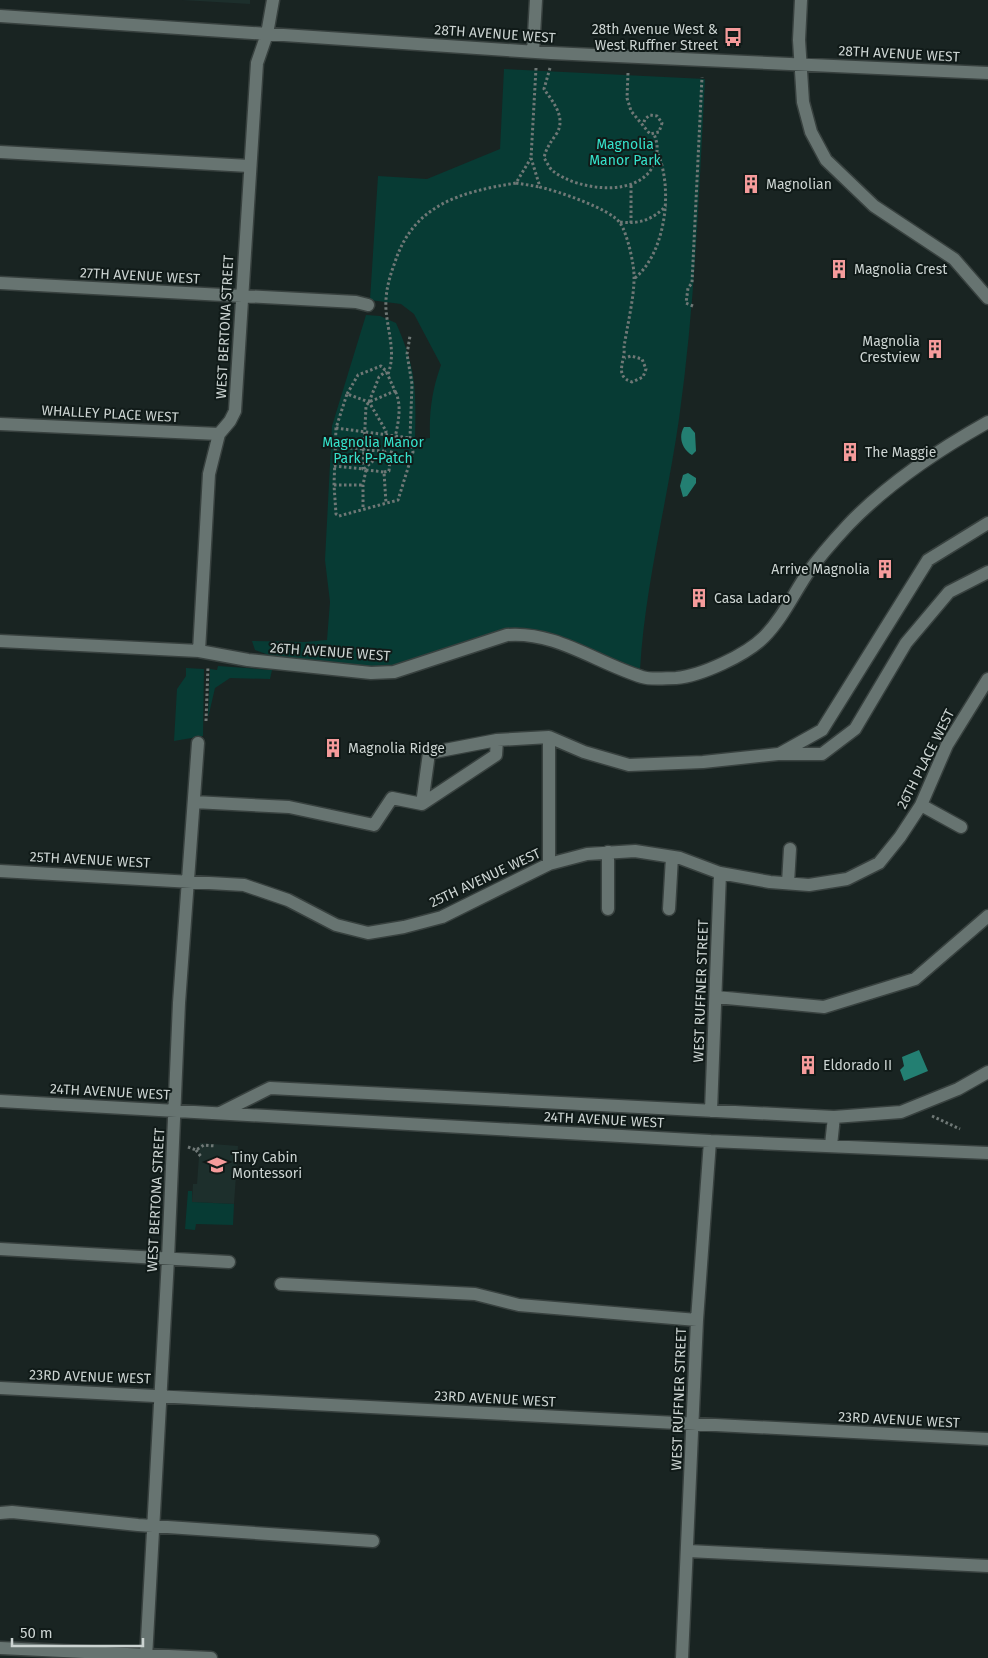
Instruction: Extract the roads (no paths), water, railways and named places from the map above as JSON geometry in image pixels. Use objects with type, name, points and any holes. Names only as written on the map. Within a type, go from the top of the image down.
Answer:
[{"type":"street","name":"WEST BERTONA STREET","points":[[199,651],[209,474],[219,434],[230,421],[235,411],[256,63],[267,34],[273,0]]},
{"type":"street","points":[[533,52],[536,0]]},
{"type":"street","points":[[801,0],[800,64],[803,102],[811,132],[826,160],[874,206],[954,259],[988,298]]},
{"type":"street","name":"28TH AVENUE WEST","points":[[0,16],[533,52],[988,73]]},
{"type":"street","points":[[0,152],[249,166]]},
{"type":"street","name":"27TH AVENUE WEST","points":[[0,283],[356,302],[368,305]]},
{"type":"street","name":"26TH AVENUE WEST","points":[[0,641],[199,651],[248,660],[371,673],[394,672],[506,635],[525,633],[544,637],[644,678],[678,678],[704,672],[732,658],[764,637],[785,610],[808,573],[849,525],[902,478],[955,441],[988,422]]},
{"type":"street","name":"WHALLEY PLACE WEST","points":[[0,424],[219,434]]},
{"type":"street","points":[[778,754],[822,730],[928,560],[988,523]]},
{"type":"street","points":[[422,804],[429,753],[497,740],[549,737],[584,752],[629,765],[703,762],[778,754],[822,754],[855,729],[906,643],[949,592],[988,572]]},
{"type":"street","name":"26TH PLACE WEST","points":[[720,873],[809,885],[847,879],[878,863],[900,838],[921,805],[947,745],[988,679]]},
{"type":"street","points":[[549,737],[549,864]]},
{"type":"street","points":[[194,802],[289,807],[374,825],[392,798],[422,804],[496,755],[497,740]]},
{"type":"street","name":"WEST BERTONA STREET","points":[[146,1657],[180,1003],[198,743]]},
{"type":"street","points":[[921,805],[961,827]]},
{"type":"street","points":[[788,883],[790,849]]},
{"type":"street","name":"25TH AVENUE WEST","points":[[0,870],[189,880],[244,885],[288,900],[336,925],[368,933],[404,927],[442,917],[549,864],[587,854],[635,851],[672,857],[720,873]]},
{"type":"street","points":[[608,852],[608,908]]},
{"type":"street","points":[[670,909],[672,857]]},
{"type":"street","name":"WEST RUFFNER STREET","points":[[710,1111],[720,873]]},
{"type":"street","points":[[716,997],[824,1007],[915,979],[988,916]]},
{"type":"street","name":"24TH AVENUE WEST","points":[[218,1114],[270,1088],[834,1117],[901,1112],[953,1091],[988,1072]]},
{"type":"street","name":"24TH AVENUE WEST","points":[[0,1100],[710,1141],[988,1153]]},
{"type":"street","points":[[831,1145],[834,1117]]},
{"type":"street","name":"WEST RUFFNER STREET","points":[[682,1658],[697,1320],[710,1141]]},
{"type":"street","points":[[0,1249],[230,1262]]},
{"type":"street","points":[[281,1284],[476,1294],[519,1305],[697,1320]]},
{"type":"street","name":"23RD AVENUE WEST","points":[[0,1388],[988,1440]]},
{"type":"street","points":[[0,1514],[12,1512],[154,1526],[373,1540]]},
{"type":"street","points":[[688,1551],[988,1566]]},
{"type":"street","points":[[0,1648],[146,1657],[211,1658]]},
{"type":"place","name":"28th Avenue West & West Ruffner Street","points":[[733,37]]},
{"type":"place","name":"Magnolian","points":[[751,184]]},
{"type":"place","name":"Magnolia Crest","points":[[839,269]]},
{"type":"place","name":"Magnolia Crestview","points":[[935,349]]},
{"type":"place","name":"The Maggie","points":[[850,452]]},
{"type":"place","name":"Arrive Magnolia","points":[[885,569]]},
{"type":"place","name":"Casa Ladaro","points":[[699,598]]},
{"type":"place","name":"Magnolia Ridge","points":[[333,748]]},
{"type":"place","name":"Eldorado II","points":[[808,1065]]},
{"type":"place","name":"Tiny Cabin Montessori","points":[[217,1165]]},
{"type":"park label","name":"Magnolia Manor Park","points":[[625,152]]},
{"type":"park label","name":"Magnolia Manor Park P-Patch","points":[[373,450]]}]
